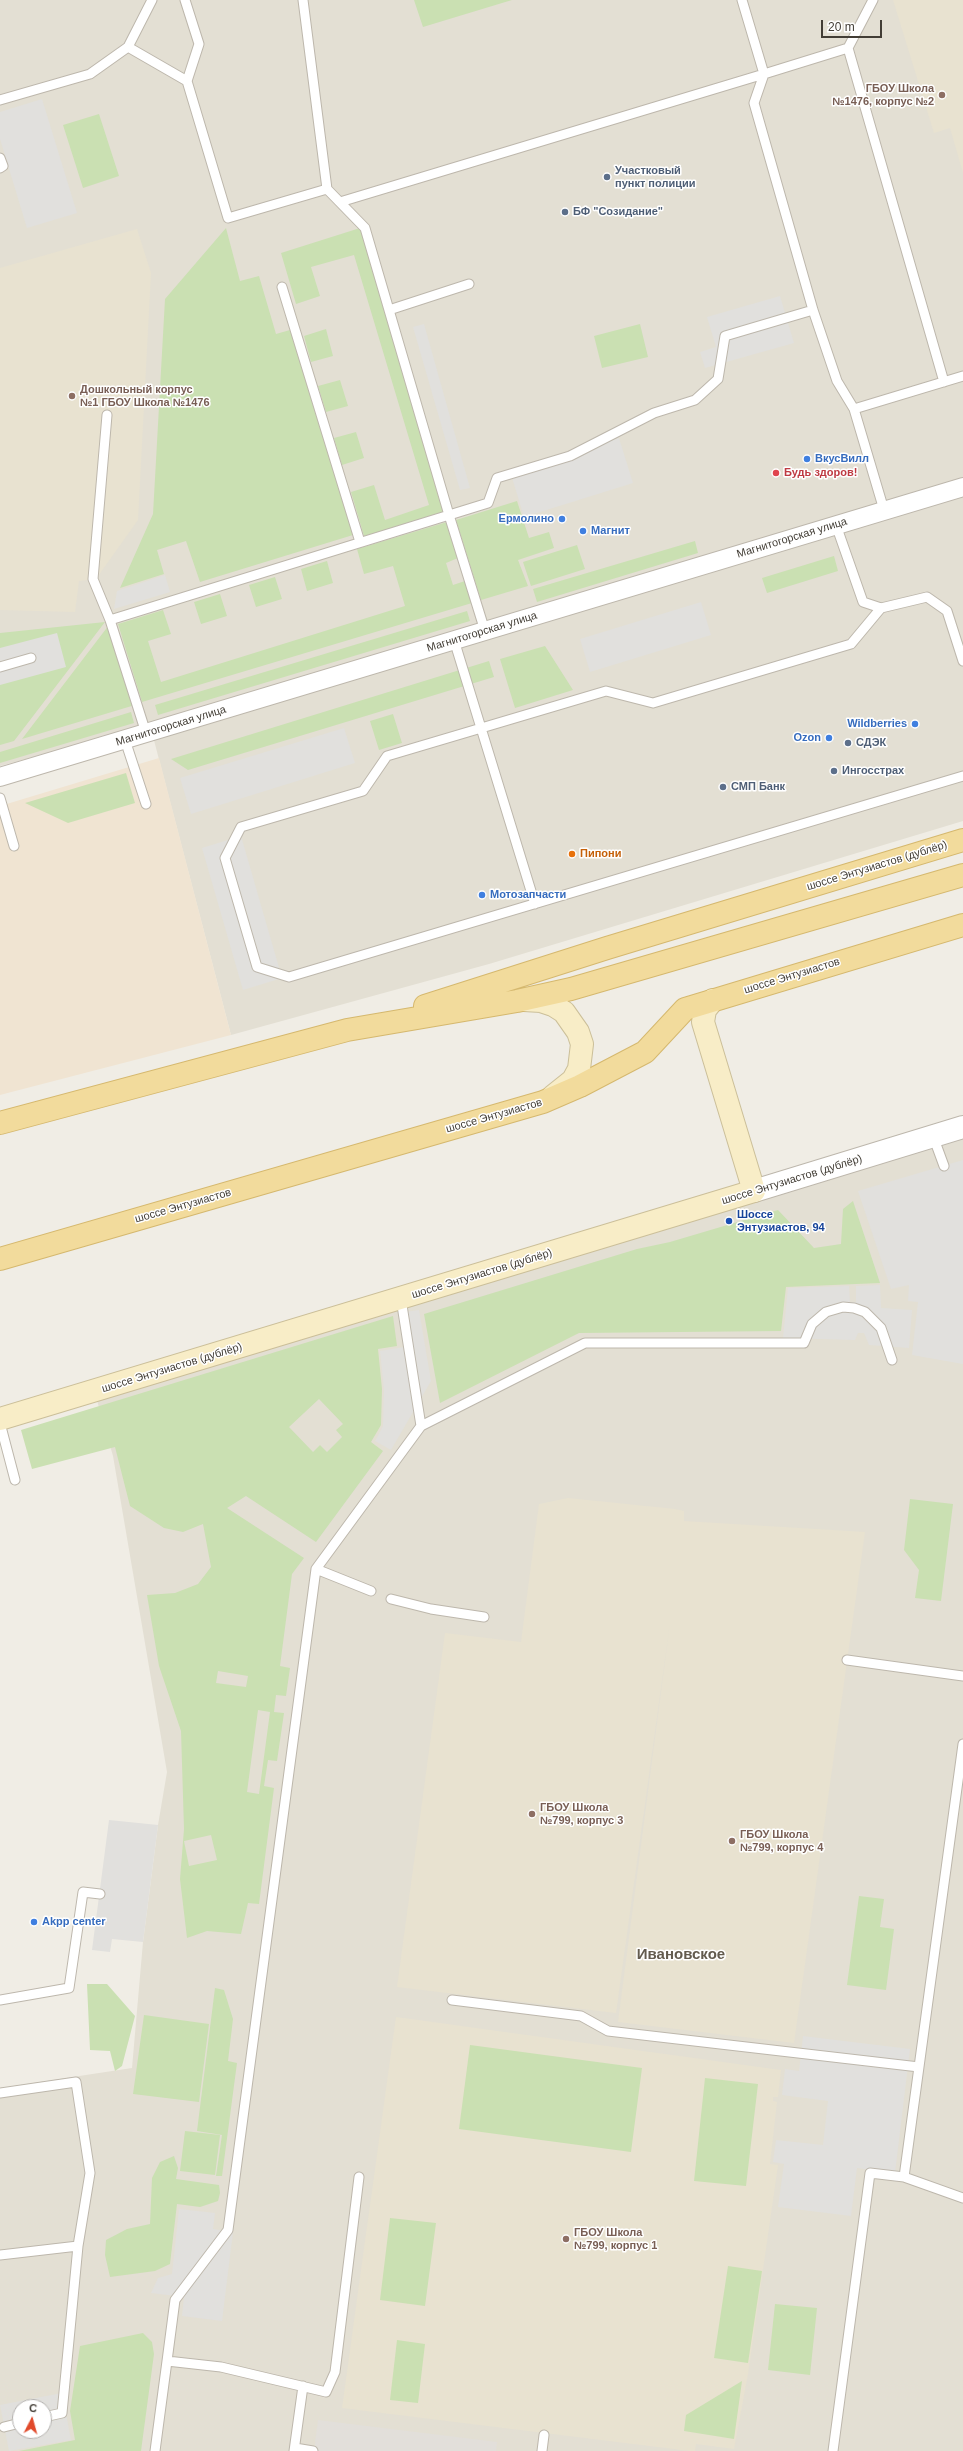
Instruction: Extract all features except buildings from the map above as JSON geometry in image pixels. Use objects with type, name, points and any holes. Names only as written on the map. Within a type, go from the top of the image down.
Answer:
[{"type":"main road","name":"шоссе Энтузиастов (дублёр)","points":[[347,1030],[607,948],[963,840]]},
{"type":"main road","points":[[517,1001],[571,990],[963,875]]},
{"type":"main road","name":"шоссе Энтузиастов","points":[[0,1259],[544,1102],[646,1052],[685,1009],[963,925]]},
{"type":"main road","points":[[0,1123],[347,1030],[529,999],[553,1005],[572,1021],[582,1044],[579,1069],[573,1080],[565,1088],[544,1102]]},
{"type":"main road","points":[[713,1000],[705,1010],[704,1022],[754,1191]]},
{"type":"main road","points":[[685,1009],[695,1013],[704,1022]]},
{"type":"main road","name":"шоссе Энтузиастов (дублёр)","points":[[0,1419],[754,1191]]},
{"type":"street","name":"Магнитогорская улица","points":[[0,777],[963,487]]},
{"type":"street","name":"шоссе Энтузиастов (дублёр)","points":[[754,1191],[963,1127]]},
{"type":"lane","points":[[0,100],[90,74],[128,47],[152,0]]},
{"type":"lane","points":[[185,0],[199,44],[186,81],[228,218],[327,189]]},
{"type":"lane","points":[[303,0],[327,189],[365,228],[449,515],[485,631]]},
{"type":"lane","points":[[742,0],[764,74],[754,103],[813,310],[837,381],[854,409],[884,510]]},
{"type":"lane","points":[[873,0],[848,48],[944,382]]},
{"type":"lane","points":[[128,47],[186,81]]},
{"type":"lane","points":[[340,202],[848,48]]},
{"type":"lane","points":[[0,158],[3,166],[0,168]]},
{"type":"lane","points":[[389,310],[470,284]]},
{"type":"lane","points":[[282,287],[360,542]]},
{"type":"lane","points":[[110,620],[488,503],[498,478],[570,456],[654,413],[695,400],[718,379],[725,336],[813,310]]},
{"type":"lane","points":[[854,409],[963,376]]},
{"type":"lane","points":[[107,415],[93,579],[110,620],[146,733]]},
{"type":"lane","points":[[836,525],[863,602],[880,608],[927,597],[947,611],[963,661]]},
{"type":"lane","points":[[880,608],[851,644],[653,703],[606,691],[387,756],[363,791],[241,827],[225,858],[257,967],[289,977],[963,776]]},
{"type":"lane","points":[[454,640],[535,904]]},
{"type":"lane","points":[[0,667],[31,658]]},
{"type":"lane","points":[[125,740],[146,804]]},
{"type":"lane","points":[[0,798],[14,846]]},
{"type":"lane","points":[[933,1136],[944,1166]]},
{"type":"lane","points":[[401,1298],[421,1426]]},
{"type":"lane","points":[[155,2451],[175,2300],[228,2230],[316,1570],[421,1426],[585,1343],[804,1343],[812,1324],[826,1312],[843,1308],[854,1308],[865,1312],[882,1328],[892,1360]]},
{"type":"lane","points":[[0,1423],[15,1480]]},
{"type":"lane","points":[[316,1570],[371,1591]]},
{"type":"lane","points":[[391,1599],[431,1609],[484,1617]]},
{"type":"lane","points":[[847,1660],[963,1676]]},
{"type":"lane","points":[[904,2177],[963,1744]]},
{"type":"lane","points":[[0,2000],[69,1988],[83,1892],[100,1894]]},
{"type":"lane","points":[[452,2000],[582,2012],[608,2031],[919,2067]]},
{"type":"lane","points":[[0,2093],[76,2082],[90,2174],[78,2246],[62,2413],[52,2415]]},
{"type":"lane","points":[[833,2451],[870,2173],[904,2177],[963,2198]]},
{"type":"lane","points":[[167,2362],[221,2368],[326,2392],[335,2372],[359,2177]]},
{"type":"lane","points":[[0,2255],[78,2246]]},
{"type":"lane","points":[[303,2386],[294,2450],[313,2451]]},
{"type":"lane","points":[[4,2427],[12,2425]]},
{"type":"lane","points":[[542,2451],[544,2435]]},
{"type":"shaded area","points":[[0,0],[963,0],[963,821],[489,964],[231,1035],[150,725],[0,766]]},
{"type":"shaded area","name":"ГБОУ Школа №1476, корпус №2","points":[[893,0],[963,0],[963,173],[950,128],[934,133]]},
{"type":"shaded area","points":[[42,99],[77,213],[27,228],[0,139],[0,112]]},
{"type":"shaded area","name":"Дошкольный корпус №1 ГБОУ Школа №1476","points":[[137,229],[151,273],[138,520],[96,579],[79,581],[75,612],[0,610],[0,268]]},
{"type":"shaded area","points":[[780,296],[794,343],[705,368],[700,352],[716,347],[707,317]]},
{"type":"shaded area","points":[[424,324],[470,488],[460,490],[413,327]]},
{"type":"shaded area","points":[[619,438],[633,483],[524,517],[510,471]]},
{"type":"shaded area","points":[[165,575],[170,592],[114,609],[117,591]]},
{"type":"shaded area","points":[[701,602],[711,635],[590,672],[580,639]]},
{"type":"shaded area","points":[[57,633],[66,667],[0,685],[0,648]]},
{"type":"shaded area","points":[[344,728],[355,763],[191,814],[180,778]]},
{"type":"shaded area","points":[[159,758],[231,1035],[0,1095],[0,806]]},
{"type":"shaded area","points":[[241,836],[282,978],[243,990],[202,848]]},
{"type":"shaded area","points":[[963,1135],[963,2451],[0,2451],[0,2088],[132,2068],[143,1942],[158,1825],[167,1772],[113,1456],[96,1397]]},
{"type":"shaded area","points":[[963,1160],[963,1364],[912,1355],[918,1302],[908,1301],[909,1285],[891,1289],[858,1191]]},
{"type":"shaded area","points":[[880,1285],[881,1308],[912,1310],[909,1348],[869,1345],[864,1333],[858,1333],[855,1340],[783,1338],[788,1288],[849,1286],[850,1302],[856,1302],[856,1286]]},
{"type":"shaded area","points":[[419,1310],[431,1381],[391,1450],[375,1441],[383,1426],[384,1389],[380,1351],[410,1346],[405,1312]]},
{"type":"shaded area","points":[[568,1498],[675,1509],[684,1511],[684,1521],[865,1532],[794,2043],[618,2022],[670,1623],[616,2013],[397,1987],[445,1633],[521,1642],[539,1504]]},
{"type":"shaded area","points":[[109,1820],[158,1825],[143,1942],[112,1939],[110,1952],[92,1950]]},
{"type":"shaded area","name":"ГБОУ Школа №799, корпус 1","points":[[396,2017],[781,2070],[778,2097],[773,2097],[773,2101],[777,2102],[770,2164],[778,2165],[748,2374],[734,2449],[696,2444],[695,2451],[690,2451],[342,2408]]},
{"type":"shaded area","points":[[803,2036],[910,2049],[895,2173],[857,2168],[851,2216],[778,2207],[784,2164],[773,2162],[776,2140],[823,2145],[828,2101],[782,2095],[785,2069],[799,2071]]},
{"type":"shaded area","points":[[179,2209],[215,2213],[213,2229],[233,2232],[222,2321],[182,2316],[184,2297],[151,2293],[158,2278],[172,2274]]},
{"type":"shaded area","points":[[62,2393],[71,2440],[9,2451],[0,2405],[12,2403],[12,2439],[52,2439],[52,2399],[31,2399]]},
{"type":"shaded area","points":[[318,2420],[497,2442],[496,2451],[314,2451]]},
{"type":"green space","points":[[414,0],[512,0],[423,27]]},
{"type":"green space","points":[[99,114],[119,176],[83,188],[63,125]]},
{"type":"green space","points":[[226,228],[240,281],[259,276],[276,334],[290,330],[353,535],[200,582],[186,541],[157,550],[164,574],[120,588],[153,514],[165,299]]},
{"type":"green space","points":[[360,228],[445,513],[364,536],[351,492],[374,485],[385,520],[429,505],[354,255],[311,267],[320,296],[296,304],[281,253]]},
{"type":"green space","points":[[640,324],[648,357],[602,368],[594,336]]},
{"type":"green space","points":[[326,329],[333,356],[311,362],[304,336]]},
{"type":"green space","points":[[340,380],[348,406],[326,412],[318,386]]},
{"type":"green space","points":[[356,432],[364,458],[342,465],[334,438]]},
{"type":"green space","points":[[517,501],[529,538],[549,532],[554,548],[518,560],[528,586],[481,600],[456,520]]},
{"type":"green space","points":[[447,522],[458,558],[446,563],[453,585],[465,581],[472,603],[142,702],[118,624],[163,610],[171,634],[148,641],[161,682],[405,606],[393,566],[364,574],[357,549]]},
{"type":"green space","points":[[695,541],[698,553],[537,602],[533,589]]},
{"type":"green space","points":[[577,545],[585,569],[531,586],[523,562]]},
{"type":"green space","points":[[834,556],[838,571],[767,593],[762,578]]},
{"type":"green space","points":[[327,561],[333,583],[307,591],[301,569]]},
{"type":"green space","points":[[275,577],[282,599],[256,607],[249,585]]},
{"type":"green space","points":[[220,594],[227,616],[201,624],[194,602]]},
{"type":"green space","points":[[467,611],[470,621],[158,715],[155,705]]},
{"type":"green space","points":[[105,622],[14,741],[0,745],[0,633]]},
{"type":"green space","points":[[109,625],[135,705],[22,739]]},
{"type":"green space","points":[[545,646],[573,690],[515,708],[500,659]]},
{"type":"green space","points":[[489,661],[494,677],[188,770],[171,759]]},
{"type":"green space","points":[[131,712],[134,723],[0,763],[0,752]]},
{"type":"green space","points":[[393,714],[402,743],[379,750],[370,721]]},
{"type":"green space","points":[[126,773],[135,803],[68,823],[25,803]]},
{"type":"green space","points":[[853,1201],[880,1283],[786,1287],[781,1331],[579,1333],[440,1403],[424,1314],[637,1249],[670,1242],[778,1210],[814,1248],[841,1244],[843,1209]]},
{"type":"green space","points":[[393,1316],[397,1346],[378,1349],[382,1389],[381,1425],[371,1442],[383,1451],[316,1542],[246,1496],[227,1508],[304,1558],[292,1574],[280,1666],[290,1668],[286,1696],[276,1695],[274,1712],[284,1713],[277,1761],[268,1760],[264,1786],[274,1788],[259,1904],[248,1903],[241,1934],[207,1931],[187,1938],[180,1879],[184,1829],[181,1731],[159,1666],[147,1595],[175,1593],[198,1584],[211,1567],[203,1524],[183,1532],[164,1528],[130,1506],[115,1447],[32,1469],[21,1430]],"holes":[[[319,1399],[343,1424],[336,1430],[342,1437],[327,1452],[320,1445],[313,1452],[289,1427]],[[218,1671],[248,1676],[246,1687],[216,1683]],[[258,1710],[270,1712],[259,1794],[247,1792]],[[211,1835],[217,1860],[189,1866],[184,1841]]]},
{"type":"green space","points":[[910,1499],[953,1504],[941,1601],[915,1598],[919,1570],[904,1550]]},
{"type":"green space","points":[[859,1896],[884,1899],[880,1927],[894,1929],[886,1990],[847,1985]]},
{"type":"green space","points":[[87,1984],[107,1984],[135,2016],[122,2066],[115,2071],[110,2051],[90,2050]]},
{"type":"green space","points":[[215,1988],[224,1990],[233,2019],[228,2061],[237,2063],[222,2176],[216,2176],[222,2135],[197,2131]]},
{"type":"green space","points":[[144,2015],[209,2024],[199,2102],[133,2094]]},
{"type":"green space","points":[[470,2045],[642,2068],[631,2152],[459,2129]]},
{"type":"green space","points":[[705,2078],[758,2084],[746,2186],[694,2181]]},
{"type":"green space","points":[[185,2131],[220,2135],[215,2175],[180,2171]]},
{"type":"green space","points":[[174,2156],[178,2168],[176,2179],[219,2185],[220,2193],[218,2201],[200,2207],[177,2204],[170,2264],[155,2271],[110,2277],[105,2255],[106,2240],[127,2229],[150,2224],[152,2178],[160,2162]]},
{"type":"green space","points":[[390,2218],[436,2223],[425,2306],[380,2300]]},
{"type":"green space","points":[[728,2266],[762,2271],[748,2363],[714,2358]]},
{"type":"green space","points":[[775,2304],[817,2308],[810,2375],[768,2370]]},
{"type":"green space","points":[[143,2333],[152,2342],[154,2354],[141,2451],[19,2451],[75,2440],[70,2411],[80,2346]]},
{"type":"green space","points":[[397,2340],[425,2344],[418,2403],[390,2400]]},
{"type":"green space","points":[[742,2381],[734,2439],[684,2431],[686,2415]]},
{"type":"place","name":"ГБОУ Школа №1476, корпус №2","points":[[942,95]]},
{"type":"place","name":"Участковый пункт полиции","points":[[607,177]]},
{"type":"place","name":"БФ \"Созидание\"","points":[[565,212]]},
{"type":"place","name":"Дошкольный корпус №1 ГБОУ Школа №1476","points":[[72,396]]},
{"type":"place","name":"ВкусВилл","points":[[807,459]]},
{"type":"place","name":"Будь здоров!","points":[[776,473]]},
{"type":"place","name":"Ермолино","points":[[562,519]]},
{"type":"place","name":"Магнит","points":[[583,531]]},
{"type":"place","name":"Wildberries","points":[[915,724]]},
{"type":"place","name":"Ozon","points":[[829,738]]},
{"type":"place","name":"СДЭК","points":[[848,743]]},
{"type":"place","name":"Ингосстрах","points":[[834,771]]},
{"type":"place","name":"СМП Банк","points":[[723,787]]},
{"type":"place","name":"Пипони","points":[[572,854]]},
{"type":"place","name":"Мотозапчасти","points":[[482,895]]},
{"type":"place","name":"Шоссе Энтузиастов, 94","points":[[729,1221]]},
{"type":"place","name":"ГБОУ Школа №799, корпус 3","points":[[532,1814]]},
{"type":"place","name":"ГБОУ Школа №799, корпус 4","points":[[732,1841]]},
{"type":"place","name":"Akpp center","points":[[34,1922]]},
{"type":"place","name":"ГБОУ Школа №799, корпус 1","points":[[566,2239]]},
{"type":"district","name":"Ивановское","points":[[681,1955]]}]
